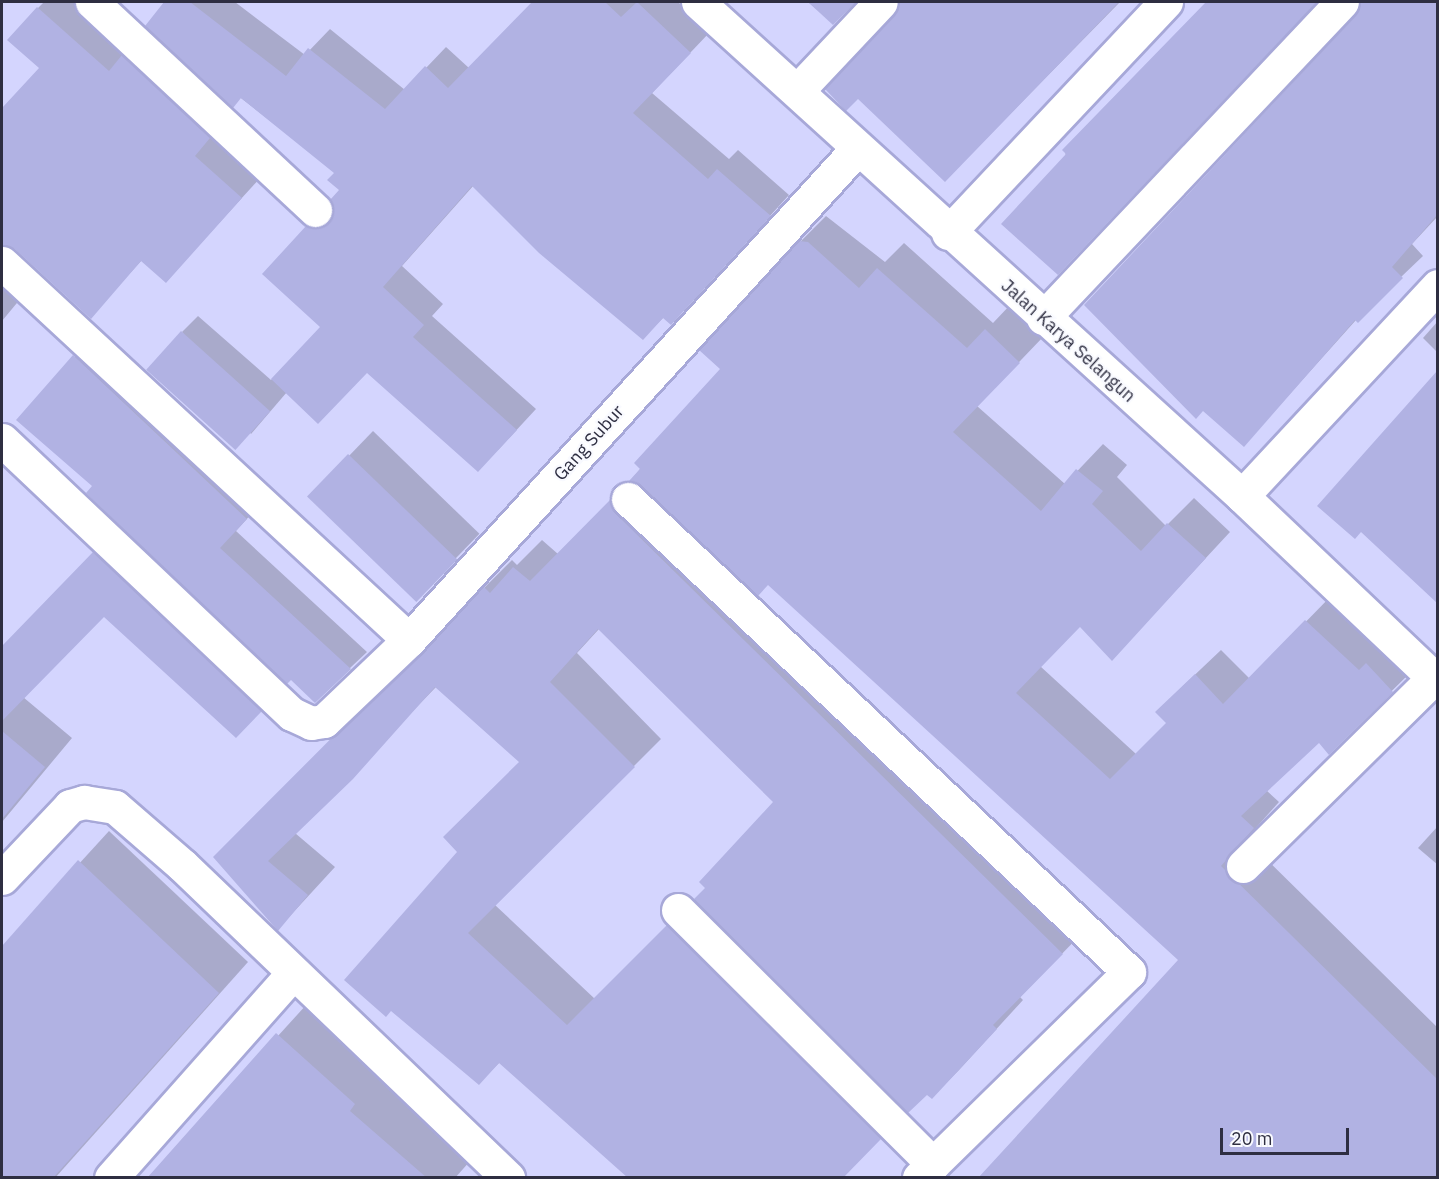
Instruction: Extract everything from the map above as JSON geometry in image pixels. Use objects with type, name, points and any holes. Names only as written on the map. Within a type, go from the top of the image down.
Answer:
[{"type":"street","points":[[92,2],[315,210]]},
{"type":"street","name":"Jalan Karya Selangun","points":[[698,2],[948,233],[1242,496],[1436,678]]},
{"type":"street","points":[[797,92],[881,2]]},
{"type":"street","points":[[948,233],[1166,2]]},
{"type":"street","points":[[1043,318],[1342,2]]},
{"type":"street","name":"Gang Subur","points":[[2,440],[292,714],[311,723],[334,714],[409,640],[858,149]]},
{"type":"street","points":[[2,263],[409,640]]},
{"type":"street","points":[[1242,496],[1437,285]]},
{"type":"street","points":[[628,500],[1129,972],[926,1171],[678,910]]},
{"type":"street","points":[[1243,866],[1436,678]]},
{"type":"street","points":[[2,878],[70,806],[84,802],[115,807],[506,1177]]},
{"type":"street","points":[[111,1178],[292,974]]},
{"type":"building","points":[[164,2],[190,2],[286,76],[308,48],[385,109],[425,66],[448,88],[532,2],[605,2],[621,17],[637,2],[691,53],[633,113],[708,179],[717,169],[771,216],[671,325],[663,318],[643,340],[539,253],[472,186],[383,287],[424,325],[413,337],[517,430],[478,472],[367,373],[318,424],[271,379],[320,327],[262,274],[306,226],[320,228],[329,222],[330,200],[339,190],[327,180],[334,173],[241,98],[233,108],[145,26]]},
{"type":"building","points":[[808,2],[856,2],[833,25]]},
{"type":"building","points":[[899,2],[1119,2],[945,182],[858,99],[846,111],[825,89],[895,15]]},
{"type":"building","points":[[1206,2],[1317,2],[1058,275],[1001,224],[1066,154],[1062,150]]},
{"type":"building","points":[[1360,2],[1437,2],[1437,215],[1392,267],[1403,278],[1358,323],[1355,320],[1244,447],[1203,411],[1196,419],[1084,305],[1356,15]]},
{"type":"building","points":[[37,7],[109,71],[122,55],[210,138],[195,156],[242,198],[166,283],[141,261],[91,319],[15,249],[2,245],[2,108],[39,68],[7,40]]},
{"type":"building","points":[[799,241],[808,242],[859,288],[877,268],[967,348],[985,329],[1020,363],[953,432],[1041,511],[1076,469],[1103,491],[1092,504],[1141,551],[1167,523],[1206,558],[1112,661],[1080,627],[1016,693],[1110,779],[1166,723],[1155,712],[1195,674],[1223,704],[1305,620],[1359,670],[1366,663],[1393,692],[1329,755],[1319,743],[1241,816],[1254,828],[1221,866],[1437,1079],[1437,1178],[978,1178],[1178,960],[768,585],[758,596],[641,485],[629,481],[640,469],[634,463],[720,369],[699,350]]},
{"type":"building","points":[[181,331],[270,411],[235,450],[146,370]]},
{"type":"building","points":[[73,355],[247,519],[220,548],[351,669],[315,703],[291,680],[287,684],[119,525],[86,493],[92,486],[16,420]]},
{"type":"building","points":[[1437,371],[1437,603],[1361,532],[1355,539],[1317,506]]},
{"type":"building","points":[[348,454],[457,560],[416,602],[307,496]]},
{"type":"building","points":[[610,500],[615,513],[1063,954],[993,1025],[997,1029],[932,1099],[927,1095],[908,1113],[694,899],[705,888],[699,882],[773,802],[598,629],[550,682],[635,767],[468,933],[567,1025],[667,925],[881,1139],[843,1178],[628,1178],[499,1063],[479,1085],[391,1011],[386,1017],[344,980],[457,852],[443,837],[519,762],[435,687],[353,779],[268,861],[308,895],[278,931],[213,857],[483,586],[490,593],[513,567],[530,581]]},
{"type":"building","points":[[93,552],[262,711],[236,738],[104,617],[2,721],[2,646]]},
{"type":"building","points":[[2,731],[45,767],[2,819]]},
{"type":"building","points":[[78,860],[219,993],[53,1178],[2,1178],[2,946]]},
{"type":"building","points":[[276,1033],[355,1104],[350,1111],[427,1178],[147,1178]]}]
